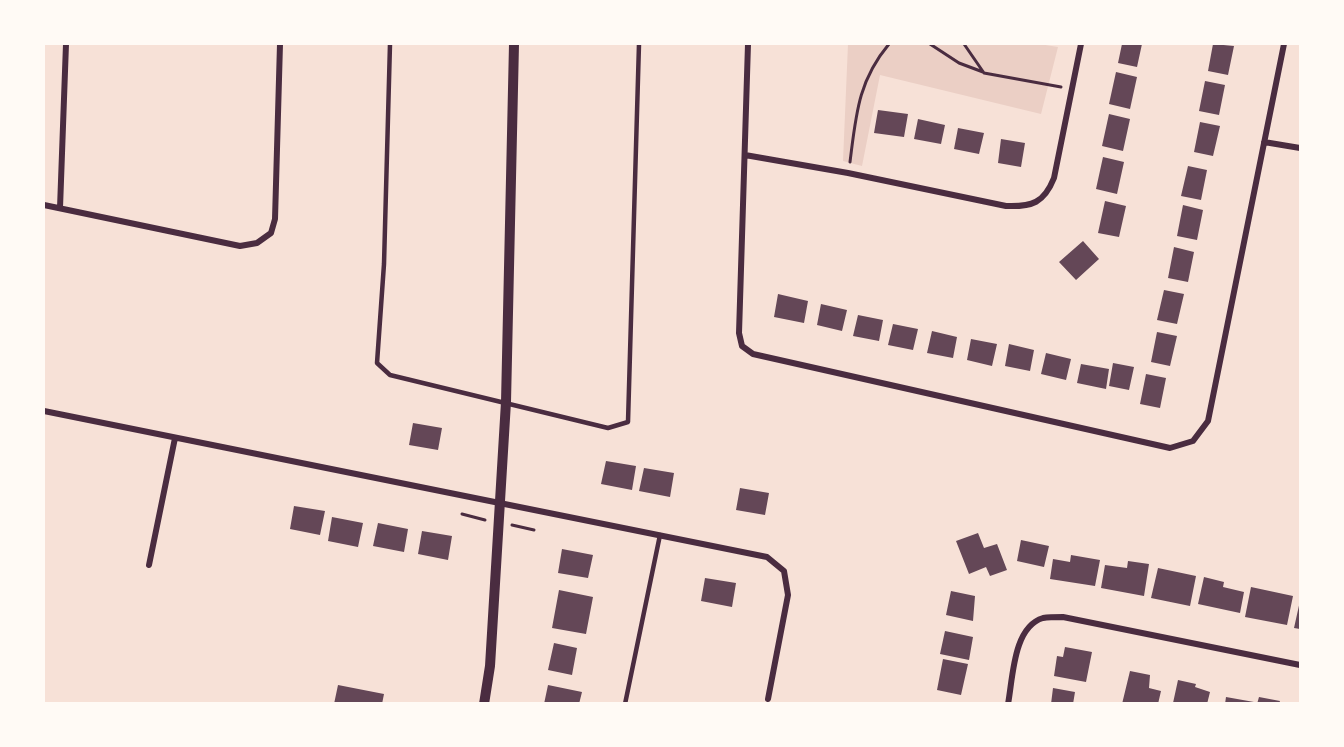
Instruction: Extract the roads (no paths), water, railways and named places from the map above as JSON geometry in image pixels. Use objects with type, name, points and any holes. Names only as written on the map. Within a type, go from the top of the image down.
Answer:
[{"type":"street","points":[[60,208],[66,44]]},
{"type":"street","points":[[44,205],[240,246],[257,243],[271,233],[275,219],[280,44]]},
{"type":"street","points":[[484,704],[490,666],[506,402],[514,44]]},
{"type":"street","points":[[748,44],[739,333],[742,346],[753,354],[1170,448],[1193,441],[1208,421],[1284,44]]},
{"type":"street","points":[[745,155],[848,173],[1006,206],[1023,207],[1040,202],[1049,191],[1054,178],[1081,44]]},
{"type":"street","points":[[1264,142],[1300,148]]},
{"type":"street","points":[[44,411],[767,557],[784,571],[788,595],[768,699]]},
{"type":"street","points":[[149,565],[175,438]]},
{"type":"street","points":[[1008,704],[1020,640],[1026,630],[1042,618],[1063,617],[1300,665]]},
{"type":"lane","points":[[390,44],[384,264],[378,363],[390,375],[608,428],[628,422],[639,44]]},
{"type":"lane","points":[[625,704],[660,535]]}]
